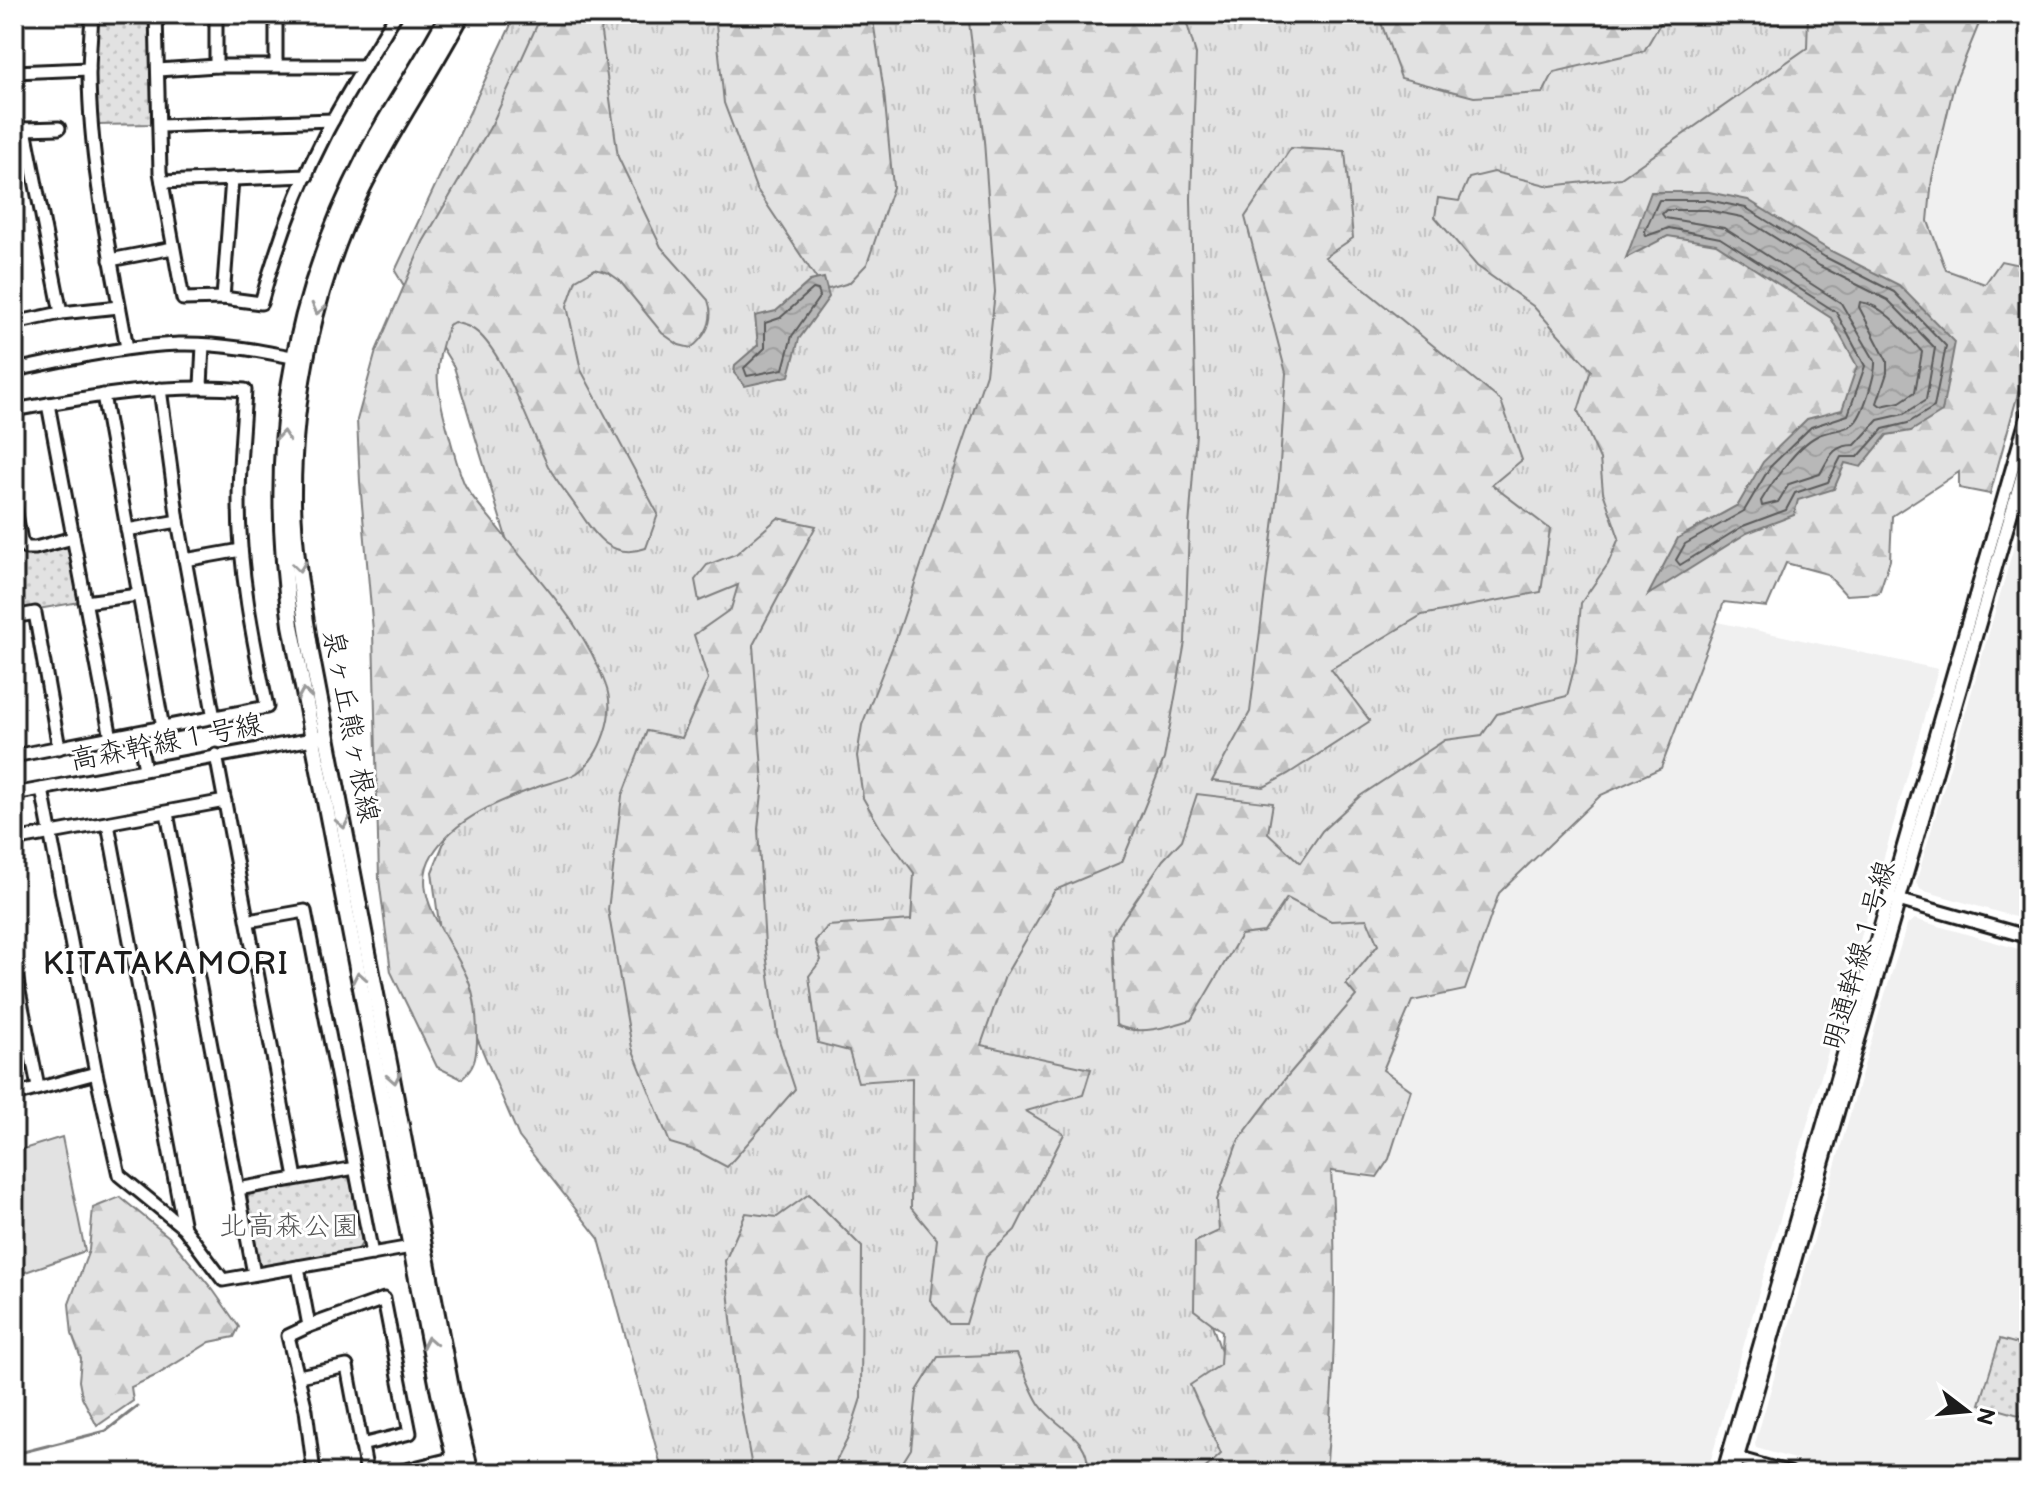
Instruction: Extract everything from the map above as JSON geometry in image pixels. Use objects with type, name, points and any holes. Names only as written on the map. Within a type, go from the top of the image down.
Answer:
[{"type":"main road","name":"泉ヶ丘熊ヶ根線","points":[[448,14],[366,154],[308,292],[299,359],[282,441],[282,547],[291,625],[320,738],[418,1246],[471,1473]]},
{"type":"main road","name":"泉ヶ丘熊ヶ根線","points":[[299,359],[362,189],[462,14]]},
{"type":"main road","name":"泉ヶ丘熊ヶ根線","points":[[418,1246],[439,1393],[456,1466]]},
{"type":"street","points":[[92,14],[89,69],[93,144],[127,348]]},
{"type":"street","points":[[156,14],[162,182],[183,299],[223,298],[261,303],[271,268],[307,176],[333,120],[396,14]]},
{"type":"street","points":[[216,14],[216,66]]},
{"type":"street","points":[[276,14],[276,65]]},
{"type":"street","points":[[158,70],[216,66],[365,66]]},
{"type":"street","points":[[14,72],[89,69]]},
{"type":"street","points":[[160,126],[333,120]]},
{"type":"street","points":[[59,128],[19,129],[61,313]]},
{"type":"street","points":[[162,182],[307,176]]},
{"type":"street","points":[[223,298],[232,179]]},
{"type":"street","points":[[110,260],[173,248]]},
{"type":"street","points":[[14,323],[61,313],[119,307]]},
{"type":"street","points":[[14,370],[127,348],[203,345],[299,359]]},
{"type":"street","points":[[201,386],[203,345]]},
{"type":"street","points":[[14,410],[160,389],[201,386],[245,390],[239,499],[241,550],[250,627],[267,707],[14,756]]},
{"type":"street","points":[[160,389],[178,521],[214,718]]},
{"type":"street","points":[[103,395],[163,728]]},
{"type":"street","points":[[48,404],[111,738]]},
{"type":"street","points":[[2029,410],[1894,898],[2029,937]]},
{"type":"street","name":"明通幹線１号線","points":[[1733,1473],[1733,1457],[1894,898],[2029,452]]},
{"type":"street","points":[[14,503],[21,541],[26,548],[73,538]]},
{"type":"street","points":[[127,530],[178,521]]},
{"type":"street","points":[[185,560],[241,550]]},
{"type":"street","points":[[85,602],[138,595]]},
{"type":"street","points":[[14,617],[35,613],[59,748]]},
{"type":"street","points":[[138,733],[145,769]]},
{"type":"street","name":"高森幹線１号線","points":[[14,794],[320,738]]},
{"type":"street","points":[[216,755],[296,1178]]},
{"type":"street","points":[[42,789],[96,1073],[119,1175],[184,1228],[223,1280],[418,1246]]},
{"type":"street","points":[[14,840],[225,801]]},
{"type":"street","points":[[167,813],[254,1274]]},
{"type":"street","points":[[108,824],[184,1228]]},
{"type":"street","points":[[248,921],[305,911],[372,1254]]},
{"type":"street","points":[[14,966],[38,1087]]},
{"type":"street","points":[[14,1095],[96,1073]]},
{"type":"street","points":[[238,1189],[355,1168]]},
{"type":"street","points":[[298,1267],[309,1326]]},
{"type":"street","points":[[314,1473],[306,1410],[288,1336],[384,1299],[410,1433],[361,1445]]},
{"type":"street","points":[[299,1376],[347,1366],[367,1473]]},
{"type":"street","points":[[1723,1473],[1733,1457],[1790,1473]]},
{"type":"street","points":[[394,1473],[456,1466]]},
{"type":"shaded area","points":[[1983,14],[2029,16],[2029,267],[2001,261],[1985,284],[1946,270],[1928,221],[1932,179],[1954,85]]},
{"type":"shaded area","points":[[2018,533],[2029,543],[2029,921],[1921,890],[1916,883]]},
{"type":"shaded area","points":[[1717,622],[1938,669],[1707,1473],[1326,1473],[1334,1379],[1337,1278],[1331,1170],[1383,1070],[1412,1000],[1465,990],[1499,893],[1601,795],[1661,768]]},
{"type":"shaded area","points":[[1914,919],[2029,952],[2029,1347],[2000,1339],[1981,1404],[2029,1418],[2029,1473],[1842,1473],[1756,1448],[1755,1444],[1881,1007],[1907,925]]},
{"type":"green space","points":[[100,14],[150,15],[151,124],[97,125],[94,69],[97,19]]},
{"type":"green space","points":[[516,14],[1825,14],[1827,59],[1603,367],[1634,531],[1575,704],[1389,942],[1206,1306],[1229,1376],[1220,1473],[663,1473],[599,1239],[519,1137],[444,960],[432,872],[477,761],[540,649],[454,367],[395,271]]},
{"type":"green space","points":[[542,14],[604,14],[601,33],[618,157],[661,247],[708,300],[710,321],[705,333],[691,348],[679,345],[662,333],[619,280],[595,269],[576,280],[567,306],[581,370],[658,514],[646,548],[634,551],[624,551],[606,544],[585,521],[548,466],[515,391],[482,337],[469,327],[454,322],[449,325],[444,340],[438,366],[439,390],[464,483],[573,622],[597,664],[609,697],[604,734],[586,766],[573,775],[512,797],[466,820],[442,842],[426,870],[425,885],[429,901],[467,977],[474,1001],[476,1053],[472,1066],[462,1079],[437,1067],[391,972],[379,879],[373,631],[357,420],[376,351],[423,242],[492,124]]},
{"type":"green space","points":[[715,14],[872,14],[884,92],[893,187],[867,264],[849,283],[829,289],[822,287],[756,188],[724,103]]},
{"type":"green space","points":[[968,14],[1184,14],[1196,54],[1191,199],[1196,433],[1185,642],[1164,759],[1122,862],[1055,890],[1005,976],[981,1045],[1091,1069],[1083,1095],[1026,1111],[1064,1134],[1015,1230],[986,1257],[966,1324],[950,1324],[930,1300],[937,1239],[911,1208],[912,1078],[858,1082],[849,1051],[818,1043],[809,976],[821,960],[815,941],[828,926],[911,920],[914,873],[881,829],[863,798],[857,756],[862,725],[898,633],[986,374],[995,292],[984,141]]},
{"type":"green space","points":[[1378,14],[1685,14],[1683,20],[1664,17],[1644,51],[1554,72],[1543,93],[1474,97],[1401,78]]},
{"type":"green space","points":[[1808,14],[1983,14],[1954,85],[1932,179],[1928,221],[1946,270],[1985,284],[2001,261],[2029,267],[2029,354],[1990,494],[1959,488],[1959,472],[1892,516],[1890,560],[1879,593],[1846,595],[1827,574],[1786,563],[1767,607],[1724,602],[1661,768],[1601,795],[1499,893],[1465,990],[1412,1001],[1383,1070],[1411,1090],[1389,1159],[1377,1177],[1331,1171],[1334,1322],[1326,1473],[1200,1473],[1221,1454],[1190,1385],[1220,1365],[1222,1331],[1194,1310],[1195,1242],[1219,1231],[1217,1200],[1238,1141],[1285,1079],[1356,996],[1346,984],[1378,945],[1367,919],[1331,921],[1287,898],[1264,932],[1241,935],[1191,1020],[1163,1028],[1134,1030],[1116,1025],[1112,935],[1163,860],[1182,840],[1197,794],[1273,803],[1268,833],[1300,863],[1322,831],[1360,796],[1445,740],[1482,735],[1497,714],[1567,696],[1576,661],[1581,603],[1608,564],[1619,538],[1603,492],[1600,459],[1578,411],[1591,370],[1533,306],[1477,266],[1435,217],[1438,198],[1459,201],[1469,178],[1494,172],[1550,186],[1621,178],[1807,48]]},
{"type":"green space","points":[[1291,148],[1345,151],[1353,238],[1325,257],[1501,401],[1522,460],[1492,485],[1550,529],[1541,592],[1422,615],[1331,669],[1370,721],[1264,787],[1212,781],[1250,712],[1279,478],[1286,373],[1245,217]]},
{"type":"green space","points":[[778,518],[816,526],[753,645],[763,784],[758,829],[765,946],[777,1034],[795,1089],[727,1167],[697,1151],[670,1143],[632,1048],[608,910],[622,796],[647,731],[682,738],[708,679],[694,635],[731,609],[738,585],[699,601],[695,580],[707,565],[736,554]]},
{"type":"green space","points":[[65,546],[72,549],[80,602],[14,613],[14,550],[22,554]]},
{"type":"green space","points":[[62,1137],[85,1251],[14,1276],[14,1152]]},
{"type":"green space","name":"北高森公園","points":[[343,1175],[350,1179],[362,1243],[358,1250],[263,1270],[256,1265],[244,1203],[251,1193]]},
{"type":"green space","points":[[809,1194],[862,1247],[861,1398],[848,1438],[830,1473],[753,1473],[739,1396],[725,1261],[746,1213],[777,1217]]},
{"type":"green space","points":[[120,1197],[169,1237],[239,1327],[234,1337],[210,1342],[157,1375],[131,1387],[133,1401],[97,1426],[82,1397],[79,1381],[81,1359],[72,1334],[69,1304],[89,1250],[93,1208]]},
{"type":"green space","points":[[2000,1339],[2029,1347],[2029,1418],[1980,1404]]},
{"type":"green space","points":[[1017,1354],[1040,1405],[1072,1434],[1084,1450],[1087,1473],[896,1473],[911,1449],[917,1391],[938,1357]]},
{"type":"water","points":[[1651,192],[1709,192],[1748,200],[1829,250],[1899,285],[1955,342],[1942,412],[1911,431],[1887,435],[1861,467],[1845,463],[1834,489],[1798,500],[1794,515],[1747,533],[1648,595],[1678,538],[1738,505],[1763,462],[1807,419],[1842,410],[1857,366],[1831,318],[1716,244],[1668,236],[1626,258]]},
{"type":"water","points":[[824,278],[829,297],[799,339],[789,376],[745,386],[734,373],[735,365],[758,345],[755,316],[776,311],[810,281]]},
{"type":"waterway","points":[[17,1473],[23,1452],[106,1431],[138,1406]]},
{"type":"district","name":"KITATAKAMORI","points":[[166,963]]}]
